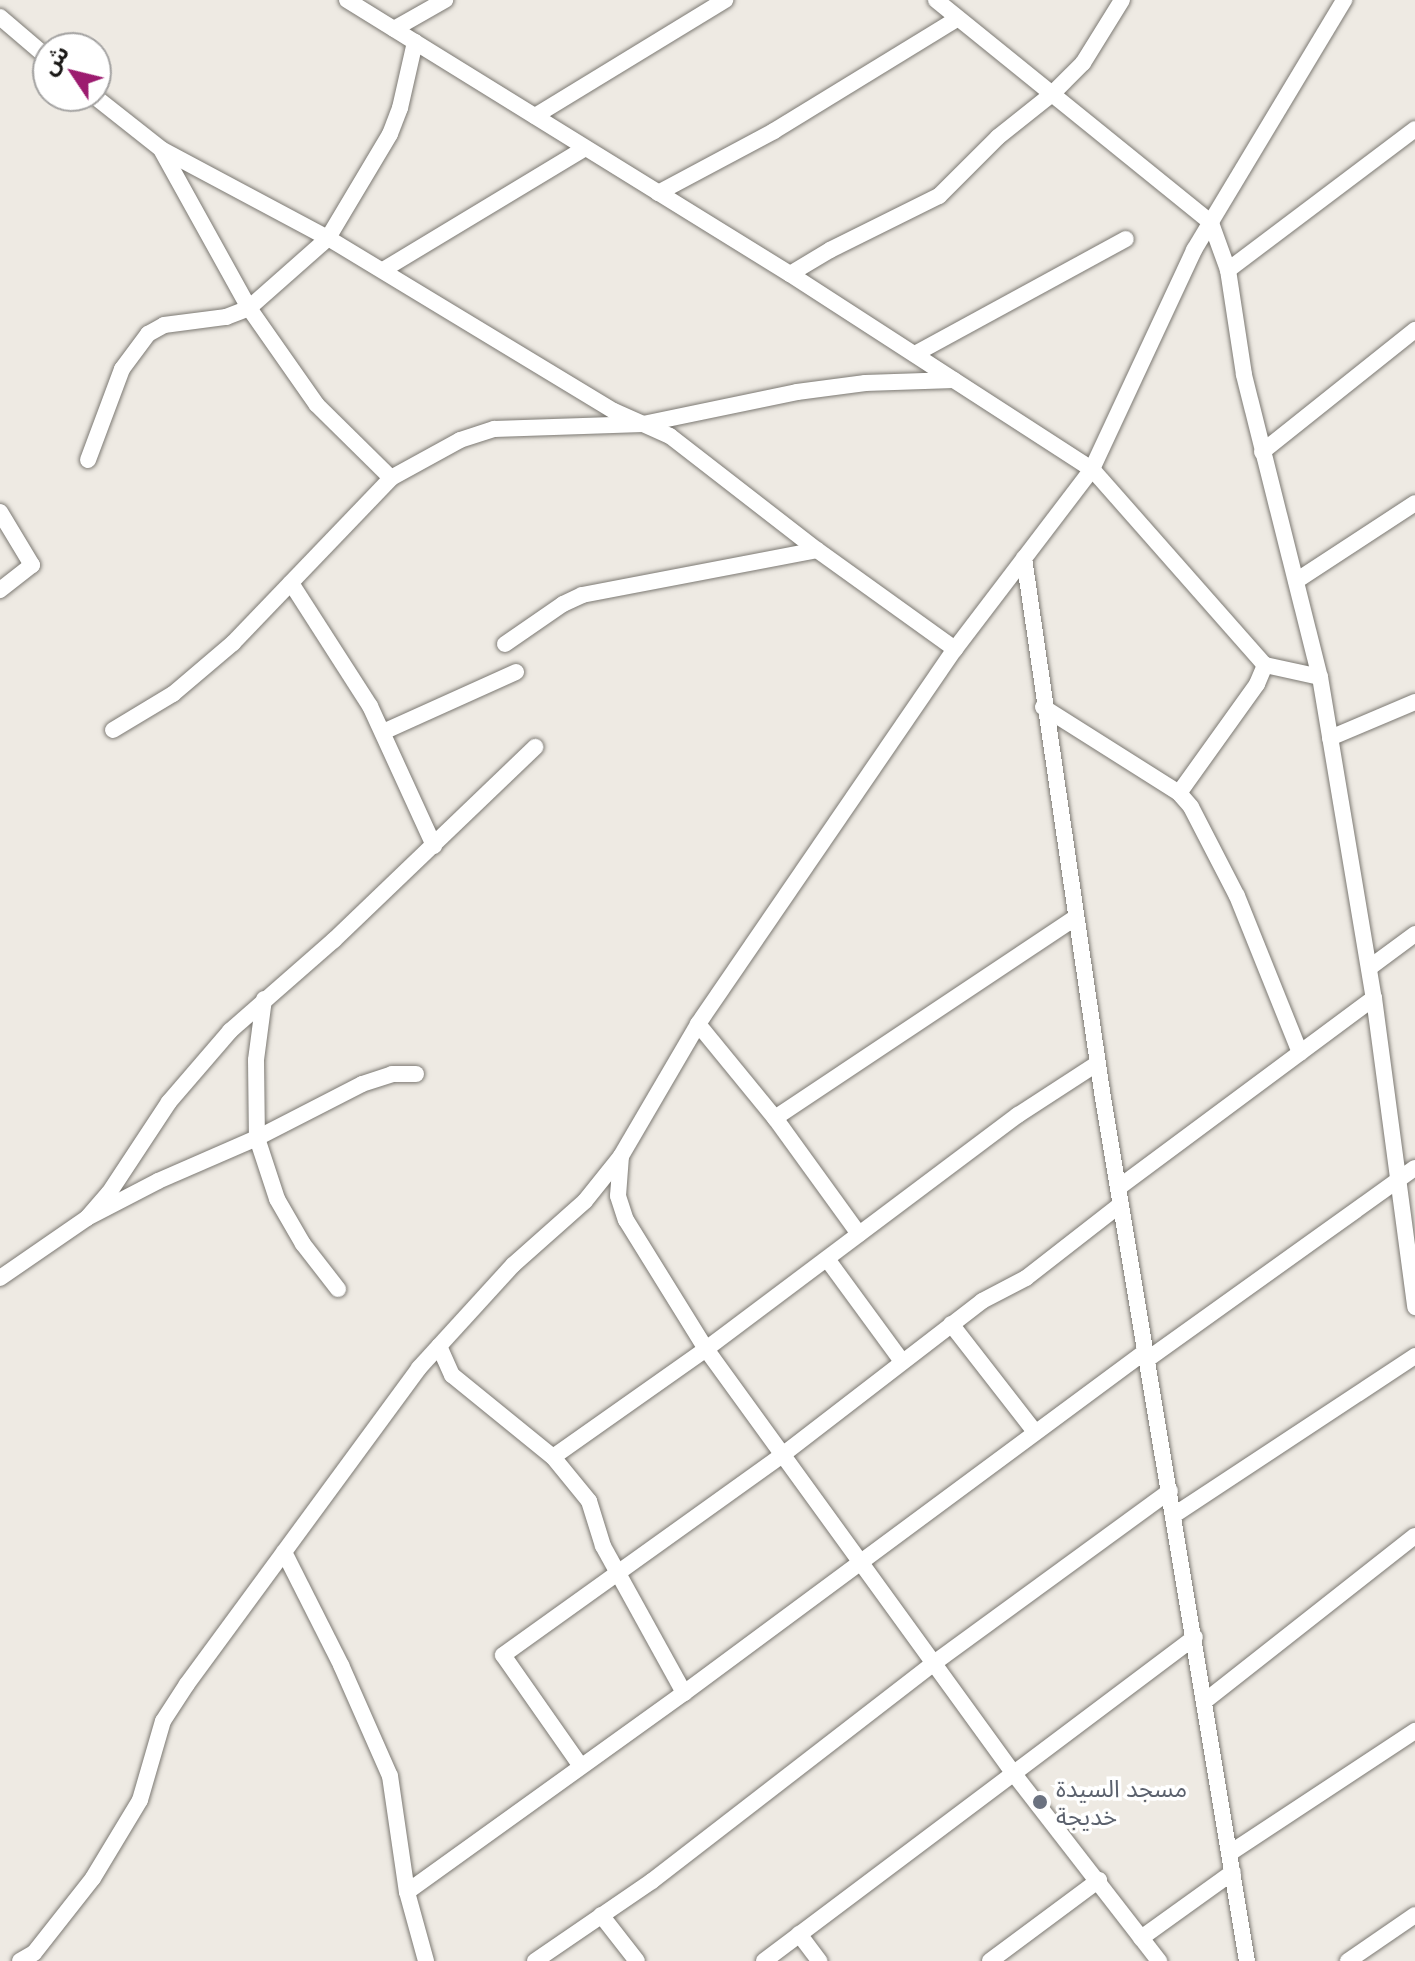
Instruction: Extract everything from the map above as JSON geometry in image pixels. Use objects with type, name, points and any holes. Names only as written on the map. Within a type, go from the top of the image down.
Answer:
[{"type":"street","points":[[347,0],[790,274],[1092,469],[1265,665],[1320,677]]},
{"type":"street","points":[[394,29],[445,0]]},
{"type":"street","points":[[535,116],[725,0]]},
{"type":"street","points":[[936,0],[1211,223],[1228,270],[1244,375],[1320,677],[1374,998],[1415,1307]]},
{"type":"street","points":[[790,274],[830,250],[939,196],[998,137],[1052,94],[1083,63],[1122,0]]},
{"type":"street","points":[[20,1961],[34,1953],[93,1878],[140,1800],[163,1721],[357,1449],[439,1346],[513,1265],[585,1201],[621,1156],[698,1024],[955,649],[1092,469],[1194,250],[1344,0]]},
{"type":"street","points":[[0,17],[32,44]]},
{"type":"street","points":[[658,193],[774,131],[957,19]]},
{"type":"street","points":[[88,460],[122,369],[148,334],[164,325],[226,317],[249,308],[328,238],[390,134],[400,108],[415,42]]},
{"type":"street","points":[[112,110],[161,149],[328,238],[614,411],[700,456],[817,550],[955,649]]},
{"type":"street","points":[[1228,270],[1415,129]]},
{"type":"street","points":[[383,270],[585,148]]},
{"type":"street","points":[[161,149],[249,308],[317,405],[391,478]]},
{"type":"street","points":[[915,354],[1126,239]]},
{"type":"street","points":[[1262,452],[1415,330]]},
{"type":"street","points":[[113,730],[173,694],[233,643],[391,478],[430,454],[494,429],[643,424],[797,392],[865,383],[954,380]]},
{"type":"street","points":[[1296,581],[1415,503]]},
{"type":"street","points":[[0,512],[32,565],[2,593]]},
{"type":"street","points":[[505,644],[539,619],[582,595],[817,550]]},
{"type":"street","points":[[1024,558],[1043,707],[1098,1063],[1247,1961]]},
{"type":"street","points":[[291,583],[383,732],[434,846]]},
{"type":"street","points":[[1179,793],[1257,684],[1265,665]]},
{"type":"street","points":[[383,732],[516,672]]},
{"type":"street","points":[[1330,738],[1415,702]]},
{"type":"street","points":[[1043,707],[1179,793],[1191,807],[1237,896],[1300,1053]]},
{"type":"street","points":[[87,1218],[109,1193],[169,1102],[230,1031],[334,940],[535,747]]},
{"type":"street","points":[[775,1118],[1075,918]]},
{"type":"street","points":[[1369,968],[1415,934]]},
{"type":"street","points":[[580,1765],[503,1655],[781,1456],[901,1360],[982,1301],[1026,1278],[1120,1196],[1374,998]]},
{"type":"street","points":[[264,999],[256,1060],[257,1138],[277,1199],[303,1244],[338,1289]]},
{"type":"street","points":[[698,1024],[775,1118],[859,1234]]},
{"type":"street","points":[[553,1457],[706,1349],[1018,1115],[1098,1063]]},
{"type":"street","points":[[0,1278],[87,1218],[158,1181],[257,1138],[362,1084],[392,1074],[416,1074]]},
{"type":"street","points":[[621,1156],[618,1196],[626,1220],[706,1349],[1014,1774],[1159,1961]]},
{"type":"street","points":[[407,1892],[684,1693],[1035,1432],[1415,1168]]},
{"type":"street","points":[[827,1259],[901,1360]]},
{"type":"street","points":[[951,1324],[1035,1432]]},
{"type":"street","points":[[439,1346],[452,1375],[553,1457],[589,1501],[603,1546],[684,1693]]},
{"type":"street","points":[[1174,1515],[1415,1356]]},
{"type":"street","points":[[535,1961],[652,1881],[934,1663],[1170,1491]]},
{"type":"street","points":[[1205,1701],[1415,1536]]},
{"type":"street","points":[[284,1552],[341,1665],[390,1776],[407,1892],[426,1961]]},
{"type":"street","points":[[764,1961],[1195,1637]]},
{"type":"street","points":[[1230,1853],[1415,1731]]},
{"type":"street","points":[[1141,1938],[1233,1872]]},
{"type":"street","points":[[990,1961],[1099,1880]]},
{"type":"street","points":[[601,1915],[637,1961]]},
{"type":"street","points":[[1348,1961],[1415,1915]]},
{"type":"street","points":[[799,1934],[819,1961]]},
{"type":"place","name":"مسجد السيدة خديجة","points":[[1040,1802]]}]
